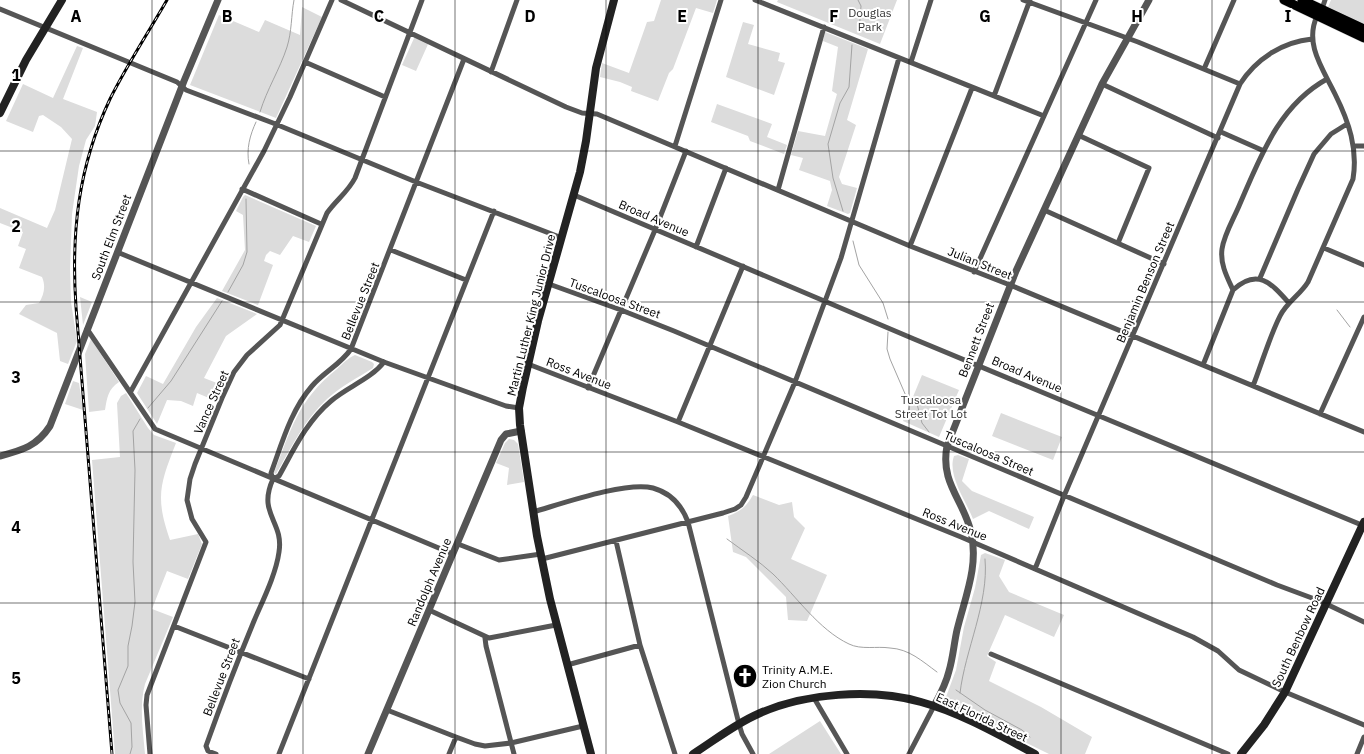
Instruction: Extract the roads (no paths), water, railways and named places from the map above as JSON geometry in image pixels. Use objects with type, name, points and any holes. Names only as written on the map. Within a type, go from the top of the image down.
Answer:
[{"type":"main road","points":[[0,113],[20,70],[62,0]]},
{"type":"main road","name":"Martin Luther King Junior Drive","points":[[591,754],[556,625],[541,557],[519,408],[528,364],[574,195],[583,156],[598,58],[614,0]]},
{"type":"main road","points":[[1284,0],[1364,29]]},
{"type":"main road","points":[[1302,0],[1364,38]]},
{"type":"main road","name":"South Benbow Road","points":[[1241,754],[1264,725],[1285,692],[1363,525]]},
{"type":"main road","name":"East Florida Street","points":[[694,754],[739,724],[774,708],[814,698],[849,694],[902,698],[934,706],[991,731],[1025,752],[1035,754]]},
{"type":"street","name":"South Elm Street","points":[[0,456],[30,446],[50,426],[182,86],[218,0]]},
{"type":"street","points":[[131,392],[277,125],[332,0]]},
{"type":"street","name":"Julian Street","points":[[341,0],[566,107],[582,113],[597,114],[852,222],[1364,432]]},
{"type":"street","name":"Vance Street","points":[[150,754],[146,705],[148,695],[206,542],[192,518],[187,500],[190,479],[234,372],[247,356],[280,325],[321,224],[334,203],[349,188],[422,0]]},
{"type":"street","points":[[491,72],[517,0]]},
{"type":"street","points":[[675,146],[721,0]]},
{"type":"street","points":[[755,0],[1044,116]]},
{"type":"street","points":[[911,62],[931,0]]},
{"type":"street","points":[[1023,0],[1030,1],[1240,84]]},
{"type":"street","points":[[974,272],[1096,0]]},
{"type":"street","name":"Bennett Street","points":[[934,706],[945,684],[952,663],[957,630],[972,572],[973,542],[966,515],[948,481],[946,467],[947,446],[1010,286],[1044,210],[1102,84],[1149,0]]},
{"type":"street","points":[[1204,69],[1234,0]]},
{"type":"street","points":[[1253,386],[1281,315],[1289,303],[1301,294],[1324,248],[1353,179],[1356,164],[1354,146],[1347,124],[1336,96],[1314,52],[1313,27],[1326,0]]},
{"type":"street","points":[[994,96],[1030,1]]},
{"type":"street","points":[[0,10],[177,82],[186,90],[562,238]]},
{"type":"street","points":[[778,190],[824,27]]},
{"type":"street","name":"Benjamin Benson Street","points":[[1035,569],[1064,496],[1220,135],[1240,84],[1253,66],[1268,55],[1298,41],[1312,39]]},
{"type":"street","points":[[458,544],[499,560],[541,557],[723,513],[741,505],[795,382],[826,300],[852,222],[899,58]]},
{"type":"street","name":"Bellevue Street","points":[[216,754],[208,751],[206,746],[279,554],[278,531],[268,509],[267,500],[269,487],[273,479],[271,473],[292,418],[300,403],[319,378],[352,349],[464,59]]},
{"type":"street","points":[[306,62],[385,97]]},
{"type":"street","points":[[1233,290],[1224,269],[1222,249],[1264,150],[1272,133],[1297,101],[1316,85],[1327,79]]},
{"type":"street","points":[[1102,84],[1220,135],[1264,150]]},
{"type":"street","points":[[910,246],[972,88]]},
{"type":"street","points":[[1260,278],[1314,154],[1331,134],[1347,124]]},
{"type":"street","points":[[1078,135],[1149,168],[1118,243]]},
{"type":"street","points":[[1354,146],[1364,146]]},
{"type":"street","points":[[588,388],[655,230],[686,151]]},
{"type":"street","points":[[696,247],[726,168]]},
{"type":"street","points":[[242,189],[321,224]]},
{"type":"street","name":"Broad Avenue","points":[[574,195],[826,300],[877,324],[1363,525]]},
{"type":"street","points":[[1044,210],[1164,264]]},
{"type":"street","points":[[279,754],[494,211]]},
{"type":"street","points":[[1324,248],[1364,265]]},
{"type":"street","points":[[391,250],[466,280]]},
{"type":"street","points":[[117,252],[384,362],[506,406],[519,408]]},
{"type":"street","points":[[678,422],[743,266]]},
{"type":"street","points":[[1203,365],[1233,290],[1247,280],[1260,278],[1269,282],[1289,303]]},
{"type":"street","name":"Tuscaloosa Street","points":[[549,284],[621,310],[710,346],[1064,496],[1326,604],[1364,622]]},
{"type":"street","points":[[1320,414],[1364,317]]},
{"type":"street","points":[[87,329],[155,430],[453,554]]},
{"type":"street","points":[[273,479],[278,476],[307,426],[323,409],[342,392],[378,370],[384,362]]},
{"type":"street","name":"Ross Avenue","points":[[528,364],[678,422],[762,458],[973,542],[1193,637],[1218,651],[1239,670],[1285,692],[1364,725]]},
{"type":"street","name":"Randolph Avenue","points":[[368,754],[501,440],[506,434],[521,431]]},
{"type":"street","points":[[533,512],[596,494],[644,487],[660,491],[674,499],[688,522],[739,724],[742,734],[753,754]]},
{"type":"street","points":[[616,540],[640,646],[675,754]]},
{"type":"street","points":[[429,610],[486,638],[556,625]]},
{"type":"street","points":[[174,626],[308,679]]},
{"type":"street","points":[[486,638],[486,646],[514,754]]},
{"type":"street","points":[[567,665],[640,646]]},
{"type":"street","points":[[991,654],[1228,754]]},
{"type":"street","points":[[814,698],[847,754]]},
{"type":"street","points":[[910,754],[934,706]]},
{"type":"street","points":[[386,710],[474,744],[486,746],[511,743],[583,726]]},
{"type":"street","points":[[449,754],[456,737]]},
{"type":"street","points":[[1357,754],[1364,737]]},
{"type":"waterway","points":[[260,112],[287,47],[294,0]]},
{"type":"waterway","points":[[858,0],[861,6],[859,32]]},
{"type":"waterway","points":[[843,211],[833,178],[828,144],[840,103],[849,87],[852,45]]},
{"type":"waterway","points":[[249,164],[249,142],[256,122]]},
{"type":"waterway","points":[[228,292],[243,265],[247,252],[246,199]]},
{"type":"waterway","points":[[853,241],[859,265],[883,303],[888,319]]},
{"type":"waterway","points":[[148,408],[171,381],[222,301]]},
{"type":"waterway","points":[[1337,310],[1350,327]]},
{"type":"waterway","points":[[888,332],[887,349],[890,359],[906,396],[913,398],[917,404],[922,423],[929,432]]},
{"type":"waterway","points":[[130,754],[132,747],[131,723],[120,703],[118,690],[128,666],[128,646],[135,602],[133,562],[135,470],[133,431],[140,419]]},
{"type":"waterway","points":[[727,539],[773,574],[818,622],[838,638],[854,646],[903,651],[915,656],[937,672]]},
{"type":"waterway","points":[[960,693],[980,609],[985,576],[985,559]]},
{"type":"waterway","points":[[956,690],[985,710],[1022,730],[1030,737]]},
{"type":"railway","points":[[112,754],[76,307],[76,227],[84,175],[99,124],[130,61],[167,0]]},
{"type":"place","name":"Trinity A.M.E. Zion Church","points":[[745,676]]},
{"type":"park label","name":"Douglas Park","points":[[870,19]]},
{"type":"park label","name":"Tuscaloosa Street Tot Lot","points":[[931,406]]}]
